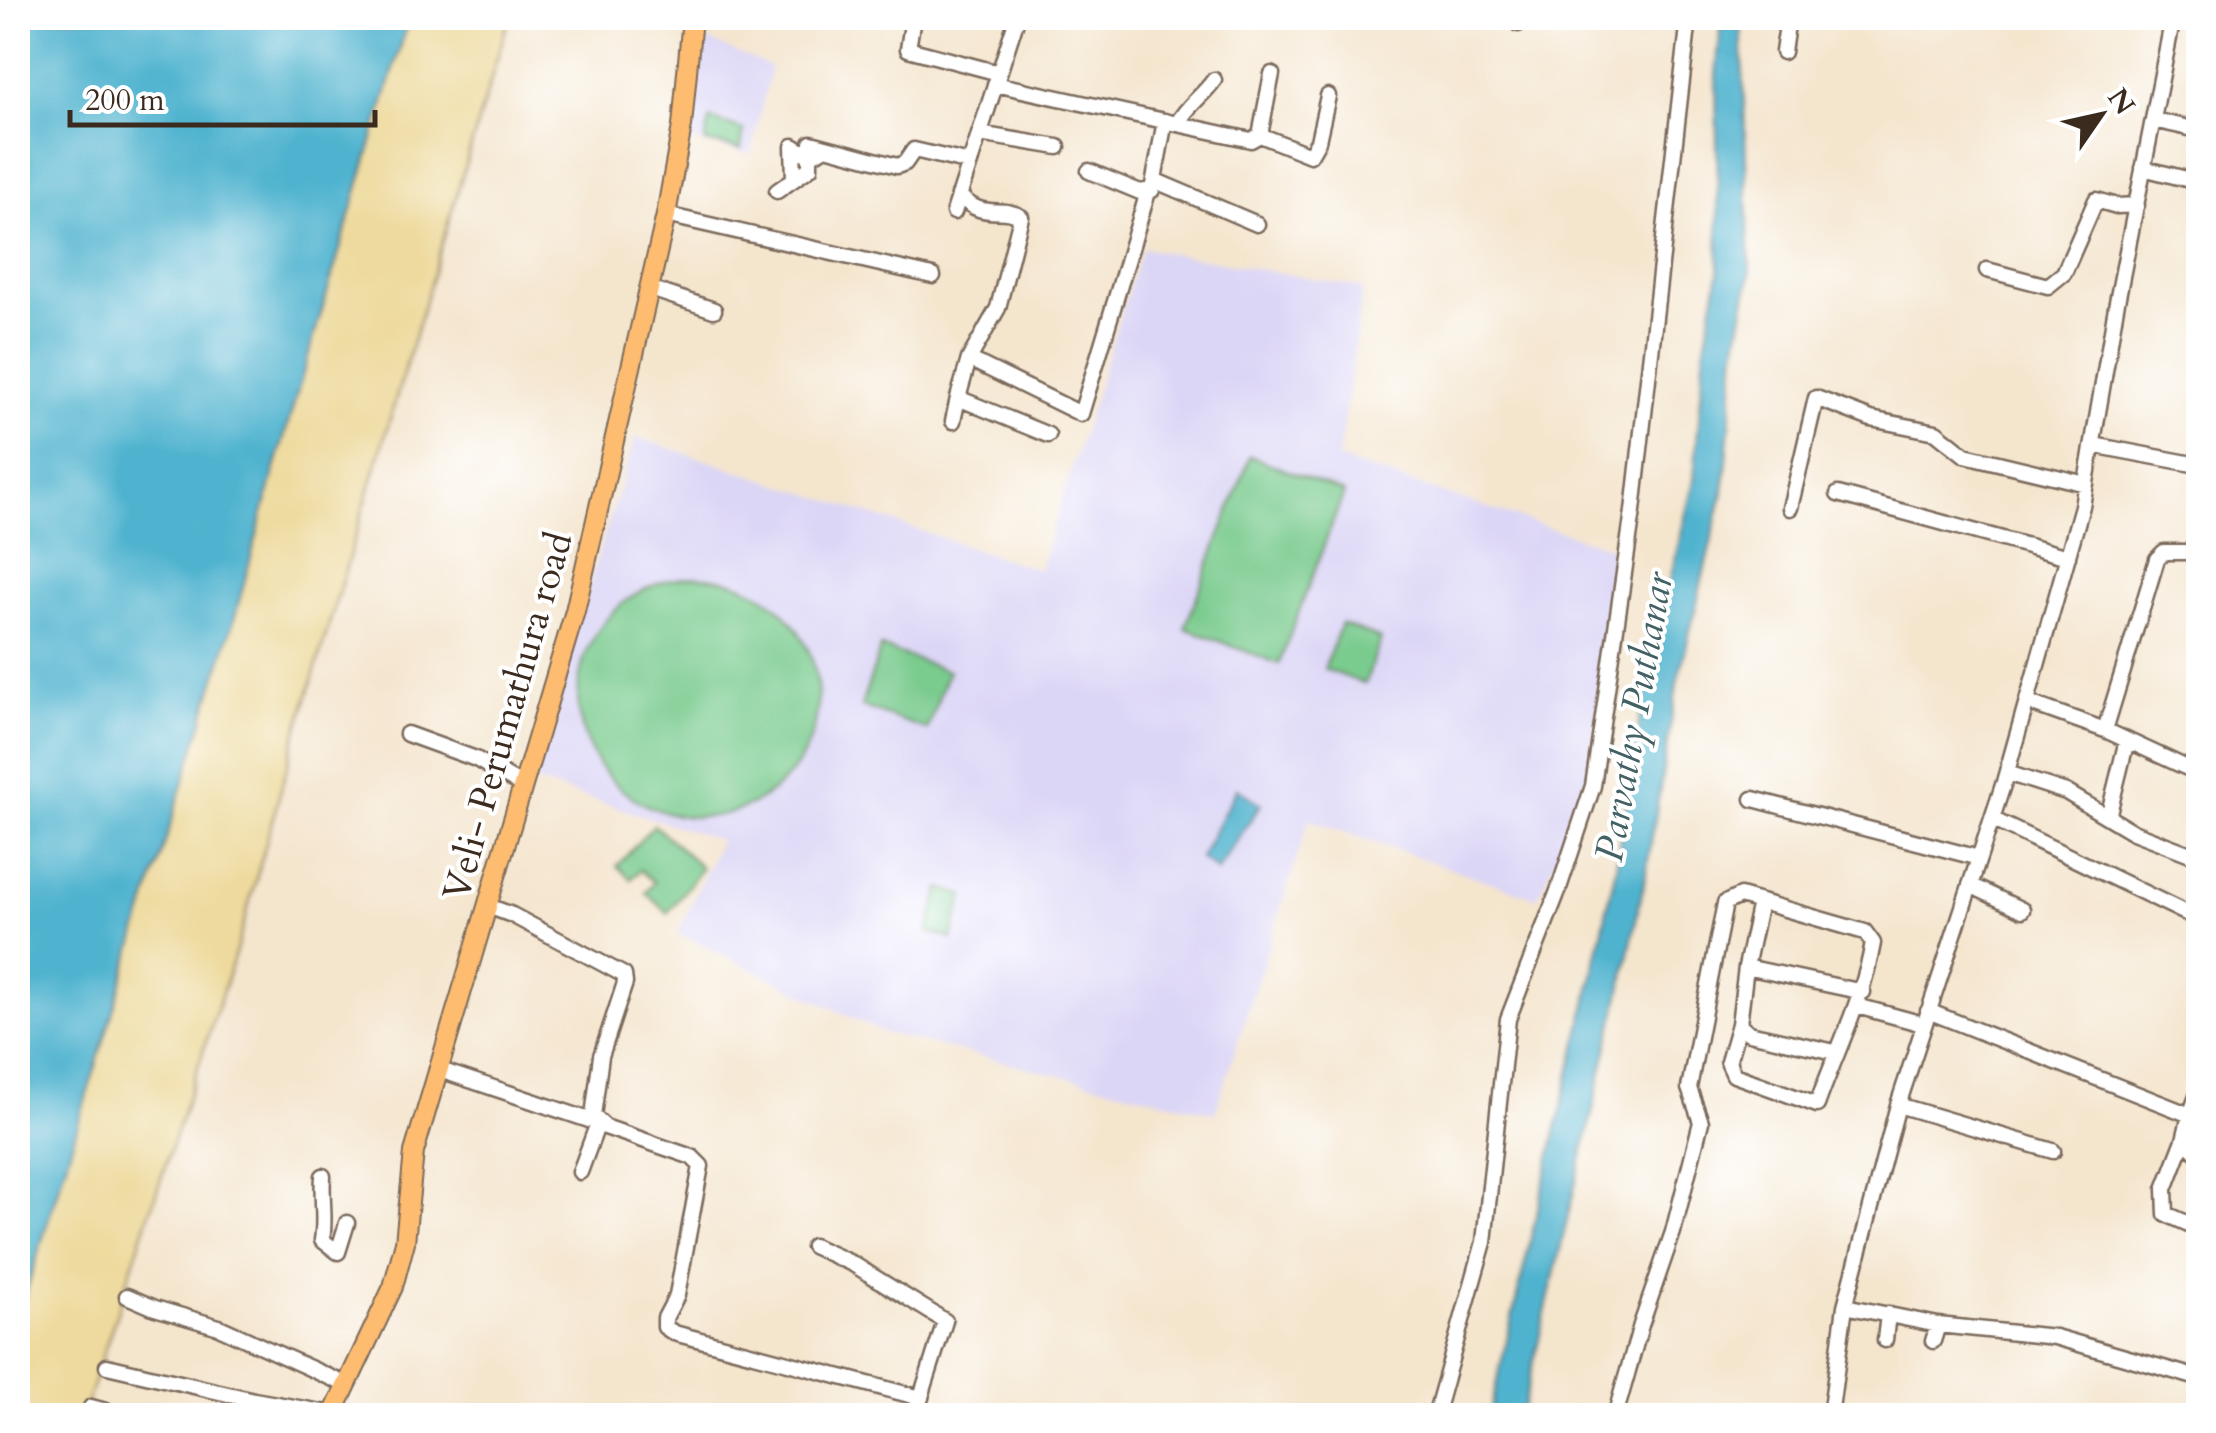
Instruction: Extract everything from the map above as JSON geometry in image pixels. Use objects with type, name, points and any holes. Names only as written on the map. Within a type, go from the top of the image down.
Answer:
[{"type":"main road","name":"Veli- Perumathura road","points":[[335,1415],[393,1287],[405,1242],[414,1152],[575,611],[666,215],[682,126],[692,18]]},
{"type":"street","points":[[913,18],[908,49],[997,78],[1244,140],[1260,135],[1272,74]]},
{"type":"street","points":[[954,212],[1017,18]]},
{"type":"street","points":[[1435,1416],[1484,1242],[1508,1019],[1558,891],[1592,786],[1633,510],[1689,18]]},
{"type":"street","points":[[1783,52],[1788,18]]},
{"type":"street","points":[[1830,1416],[1846,1306],[1898,1105],[2007,773],[2086,484],[2172,18]]},
{"type":"street","points":[[969,359],[1081,414],[1171,122],[1205,93],[1214,80]]},
{"type":"street","points":[[1260,135],[1310,154],[1318,141],[1328,96]]},
{"type":"street","points":[[2153,120],[2198,130]]},
{"type":"street","points":[[979,134],[1058,147]]},
{"type":"street","points":[[777,192],[810,168],[815,149],[897,166],[905,163],[914,150],[970,163]]},
{"type":"street","points":[[2144,168],[2198,182]]},
{"type":"street","points":[[1090,172],[1152,187],[1258,224]]},
{"type":"street","points":[[952,422],[969,359],[998,308],[1021,217],[1014,212],[970,207],[960,195]]},
{"type":"street","points":[[1987,270],[2048,286],[2064,273],[2096,200],[2116,206],[2136,205]]},
{"type":"street","points":[[666,215],[933,276]]},
{"type":"street","points":[[648,288],[714,310]]},
{"type":"street","points":[[958,398],[1048,435]]},
{"type":"street","points":[[1790,508],[1816,398],[1871,419],[1936,432],[1966,455],[2086,484]]},
{"type":"street","points":[[2093,446],[2198,465]]},
{"type":"street","points":[[1838,494],[2068,557]]},
{"type":"street","points":[[2105,730],[2157,559],[2164,552],[2198,552]]},
{"type":"street","points":[[2027,702],[2197,768]]},
{"type":"street","points":[[407,734],[476,759],[523,786]]},
{"type":"street","points":[[2108,818],[2127,740]]},
{"type":"street","points":[[2007,773],[2066,792],[2133,832],[2198,857]]},
{"type":"street","points":[[1753,799],[1979,858]]},
{"type":"street","points":[[1992,819],[2198,918]]},
{"type":"street","points":[[1970,885],[2022,910]]},
{"type":"street","points":[[1615,1416],[1673,1232],[1702,1122],[1689,1088],[1721,911],[1732,897],[1760,902],[1865,932],[1873,943],[1860,998],[1816,1105],[1734,1076],[1728,1062],[1739,1024],[1760,902]]},
{"type":"street","points":[[488,906],[624,975],[592,1110],[598,1123],[580,1172]]},
{"type":"street","points":[[1746,967],[1926,1017],[2190,1115]]},
{"type":"street","points":[[1739,1024],[1749,1032],[1835,1052]]},
{"type":"street","points":[[437,1069],[692,1157],[701,1166],[677,1296],[664,1322],[668,1331],[921,1398]]},
{"type":"street","points":[[2198,1094],[2165,1189],[2166,1214],[2198,1228]]},
{"type":"street","points":[[1898,1105],[2053,1151]]},
{"type":"street","points":[[2184,1140],[2198,1154]]},
{"type":"street","points":[[324,1176],[320,1200],[326,1215],[322,1240],[338,1252],[347,1224]]},
{"type":"street","points":[[813,1246],[854,1264],[945,1321],[915,1416]]},
{"type":"street","points":[[128,1296],[219,1327],[347,1385]]},
{"type":"street","points":[[1846,1306],[1938,1325],[2056,1337],[2198,1378]]},
{"type":"street","points":[[1885,1340],[1888,1314]]},
{"type":"street","points":[[1933,1342],[1938,1325]]},
{"type":"street","points":[[107,1366],[335,1415]]},
{"type":"street","points":[[91,1407],[124,1416]]},
{"type":"shaded area","points":[[700,37],[771,67],[751,154],[681,139]]},
{"type":"shaded area","points":[[1142,248],[1363,288],[1338,459],[1611,548],[1591,781],[1537,898],[1309,820],[1215,1113],[881,1032],[678,933],[720,840],[527,779],[636,437],[1039,570]]},
{"type":"green space","points":[[710,119],[744,130],[741,149],[705,142]]},
{"type":"green space","points":[[1250,456],[1344,493],[1279,664],[1185,628]]},
{"type":"green space","points":[[698,577],[744,586],[783,612],[809,651],[818,697],[809,743],[783,782],[744,808],[698,817],[652,808],[613,782],[587,743],[578,697],[587,651],[613,612],[652,586]]},
{"type":"green space","points":[[1341,624],[1381,639],[1365,684],[1324,669]]},
{"type":"green space","points":[[881,647],[948,671],[927,730],[861,706]]},
{"type":"green space","points":[[654,825],[702,868],[668,913],[646,893],[654,882],[640,870],[631,879],[617,866]]},
{"type":"green space","points":[[940,888],[964,895],[952,939],[928,932]]},
{"type":"sand","points":[[409,18],[509,18],[236,951],[83,1415],[18,1416],[18,1318],[235,616],[281,447]]},
{"type":"water","points":[[18,18],[409,18],[281,447],[235,616],[18,1318]]},
{"type":"water","points":[[1722,18],[1741,18],[1750,275],[1736,351],[1725,485],[1677,685],[1646,873],[1621,991],[1521,1415],[1489,1415],[1591,984],[1616,867],[1646,679],[1694,480],[1705,346],[1719,273],[1716,74]]},
{"type":"water","points":[[1237,788],[1261,804],[1217,871],[1200,858]]},
{"type":"water label","name":"Parvathy Puthanar","points":[[1633,717]]}]
